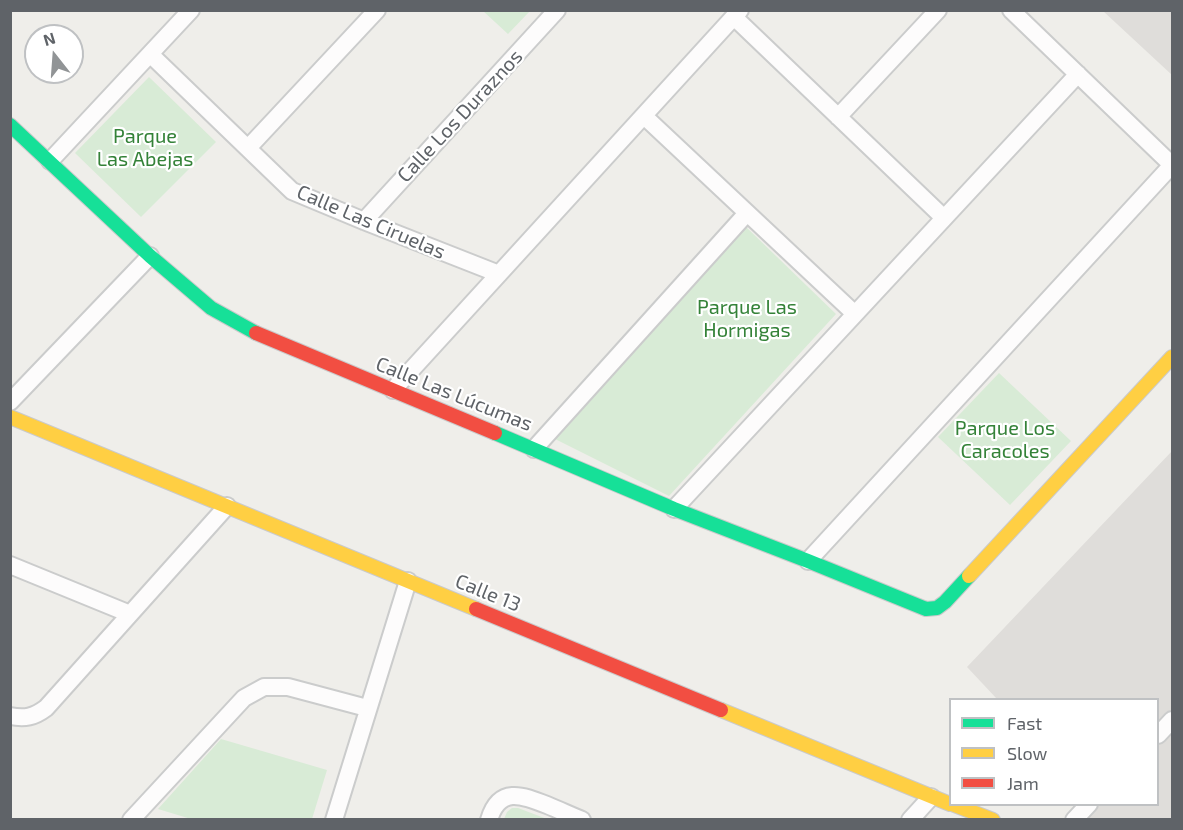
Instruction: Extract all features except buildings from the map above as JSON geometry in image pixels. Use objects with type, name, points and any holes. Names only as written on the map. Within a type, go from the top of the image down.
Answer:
[{"type":"street","points":[[50,160],[191,10]]},
{"type":"street","points":[[248,148],[377,10]]},
{"type":"street","name":"Calle Los Duraznos","points":[[364,221],[557,10]]},
{"type":"street","points":[[838,117],[938,10]]},
{"type":"street","points":[[808,561],[1173,165],[1011,10]]},
{"type":"street","points":[[393,390],[737,14],[838,117],[944,218]]},
{"type":"street","name":"Calle Las Ciruelas","points":[[150,54],[292,191],[499,274]]},
{"type":"street","points":[[674,509],[1078,74]]},
{"type":"street","points":[[644,116],[855,314]]},
{"type":"street","name":"Calle Las Lúcumas","points":[[10,125],[150,256],[211,308],[263,337],[674,509],[926,609],[937,608],[945,602],[1173,357]]},
{"type":"street","points":[[534,449],[747,213]]},
{"type":"street","points":[[10,402],[150,256]]},
{"type":"street","name":"Calle 13","points":[[10,417],[949,803]]},
{"type":"street","points":[[10,716],[30,717],[46,708],[227,506]]},
{"type":"street","points":[[10,565],[130,614]]},
{"type":"street","points":[[334,819],[408,581]]},
{"type":"street","points":[[131,819],[244,698],[264,687],[288,687],[367,708]]},
{"type":"street","points":[[1159,734],[1173,720]]},
{"type":"street","points":[[489,819],[496,804],[514,795],[525,796],[582,819]]},
{"type":"street","points":[[910,819],[931,796]]},
{"type":"street","name":"Calle 13","points":[[957,806],[993,819]]},
{"type":"street","points":[[1074,819],[1087,806]]},
{"type":"shaded area","points":[[1103,11],[1172,11],[1172,75]]},
{"type":"shaded area","points":[[1172,451],[1172,819],[1074,819],[1073,806],[1159,806],[1159,698],[996,698],[967,667]]},
{"type":"green space","points":[[483,11],[530,11],[508,34]]},
{"type":"green space","name":"Parque Las Abejas","points":[[149,77],[216,142],[141,217],[75,153]]},
{"type":"green space","name":"Parque Las Hormigas","points":[[746,227],[836,314],[669,496],[555,439]]},
{"type":"green space","name":"Parque Los Caracoles","points":[[999,373],[1071,441],[1010,505],[938,437]]},
{"type":"green space","points":[[221,739],[327,770],[312,819],[191,819],[158,809]]},
{"type":"green space","points":[[512,808],[518,808],[547,819],[504,819]]},
{"type":"traffic: fast","points":[[10,125],[150,256],[211,308],[256,333]]},
{"type":"traffic: fast","points":[[495,433],[674,509],[926,609],[937,608],[945,602],[969,576]]},
{"type":"traffic: slow","points":[[969,576],[1172,357]]},
{"type":"traffic: slow","points":[[10,417],[476,609]]},
{"type":"traffic: slow","points":[[721,710],[949,804]]},
{"type":"traffic: slow","points":[[957,806],[993,820]]},
{"type":"traffic: jam","points":[[256,333],[495,433]]},
{"type":"traffic: jam","points":[[476,609],[721,710]]}]
